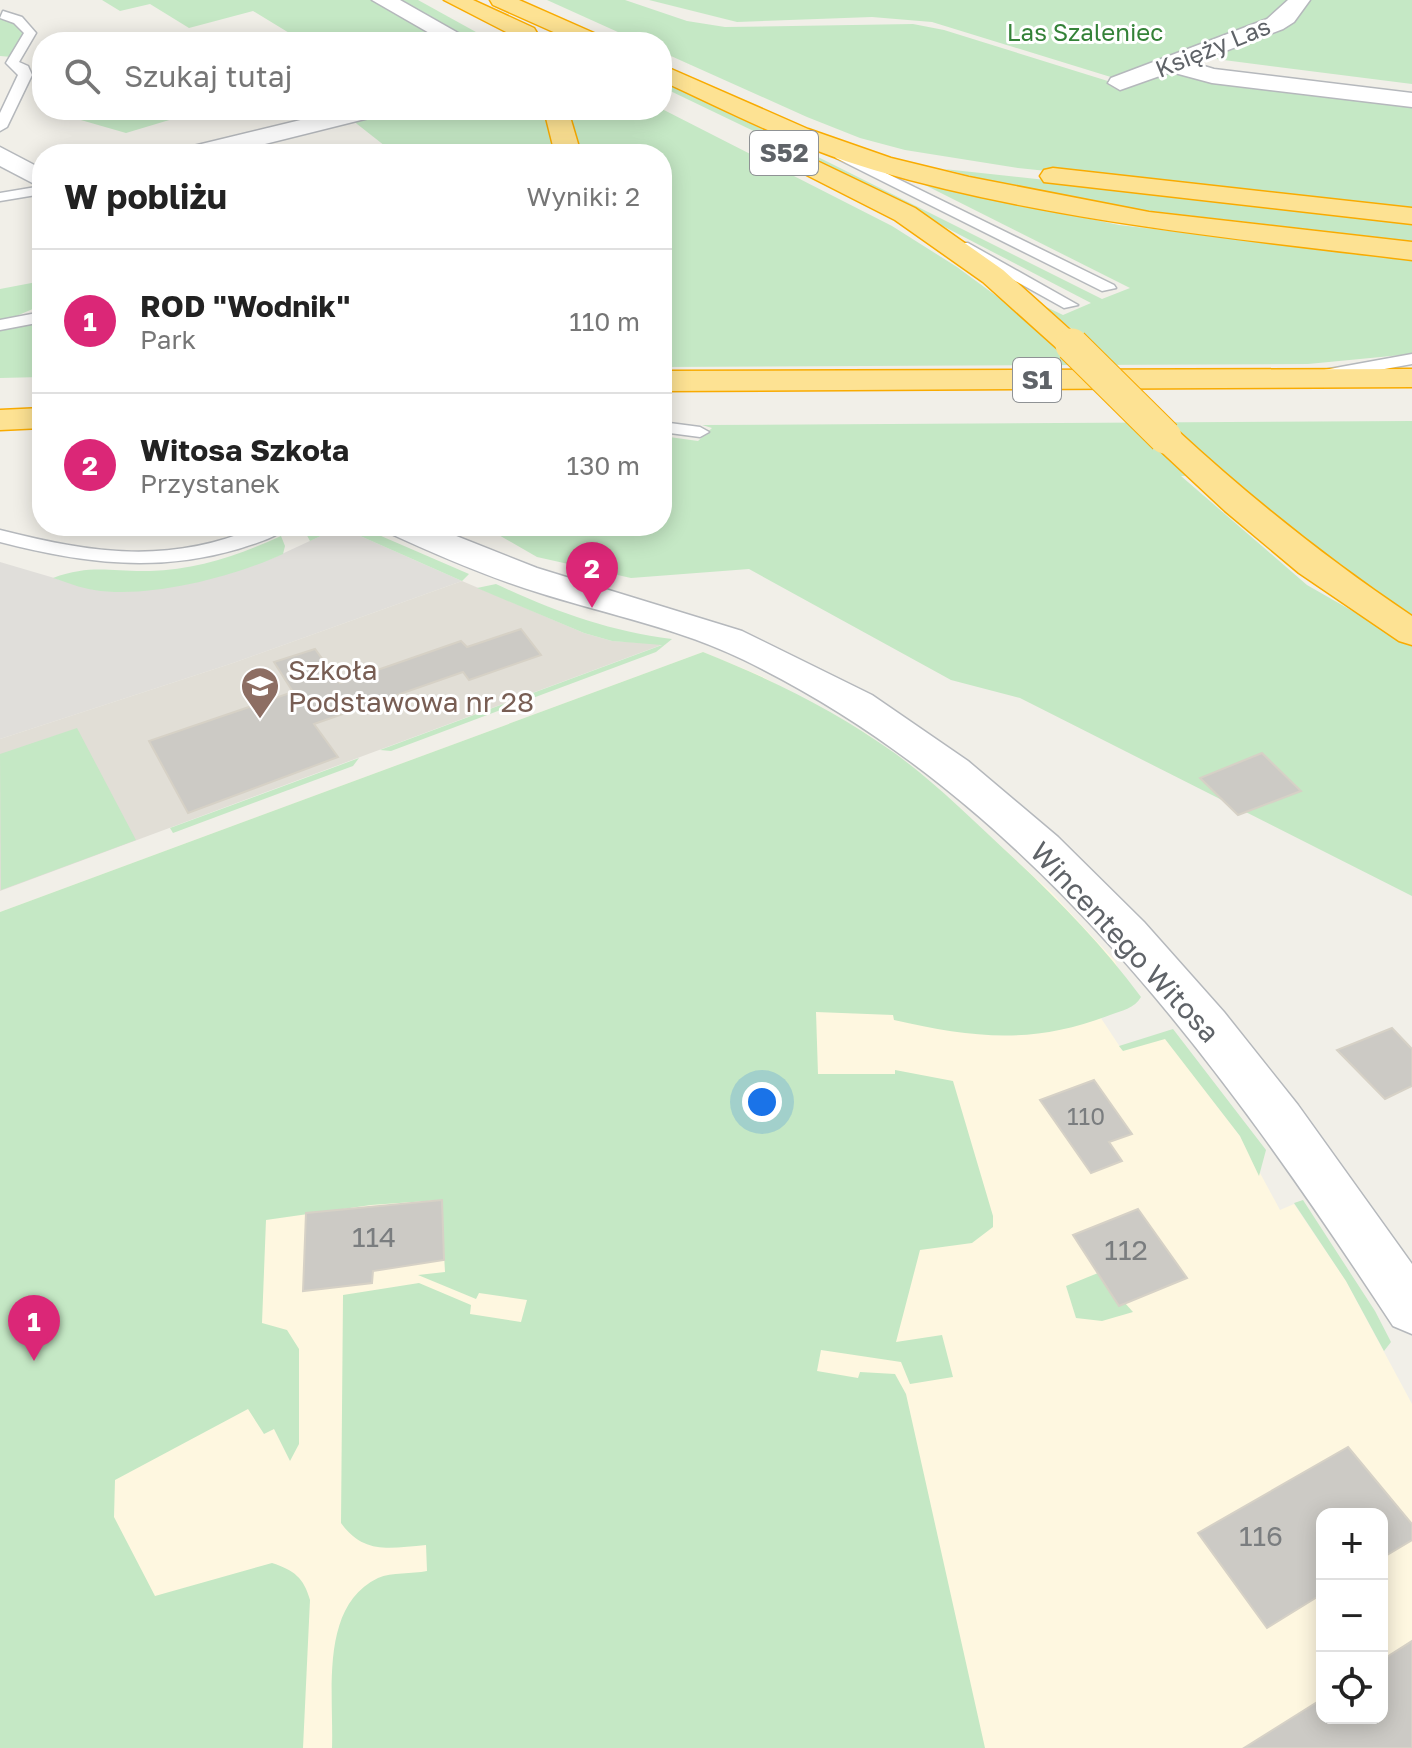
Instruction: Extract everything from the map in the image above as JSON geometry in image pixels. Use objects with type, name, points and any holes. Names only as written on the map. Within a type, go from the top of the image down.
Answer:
[{"type":"highway","points":[[454,0],[499,32]]},
{"type":"highway","points":[[454,0],[524,32]]},
{"type":"highway","points":[[501,0],[573,32]]},
{"type":"highway","points":[[672,84],[851,141],[930,159],[1013,172],[1412,216]]},
{"type":"highway","name":"S52","points":[[672,84],[799,134]]},
{"type":"highway","name":"S52","points":[[672,85],[905,214]]},
{"type":"highway","points":[[559,120],[565,144]]},
{"type":"highway","points":[[799,134],[882,164],[1057,204],[1149,220],[1412,251]]},
{"type":"highway","points":[[905,214],[993,276],[1072,345],[1237,504],[1312,565],[1412,633]]},
{"type":"highway","name":"S1","points":[[672,381],[1412,378]]},
{"type":"highway","points":[[0,394],[32,392]]},
{"type":"highway","name":"S1","points":[[672,407],[1412,405]]},
{"type":"highway","points":[[0,420],[32,418]]},
{"type":"street","points":[[383,0],[443,32]]},
{"type":"street","name":"Księży Las","points":[[1120,83],[1275,24],[1286,17],[1299,0]]},
{"type":"street","points":[[1174,65],[1212,76],[1412,100]]},
{"type":"street","points":[[234,144],[332,120]]},
{"type":"street","points":[[0,155],[32,174]]},
{"type":"street","name":"Wincentego Witosa","points":[[426,536],[512,571],[757,651],[872,713],[944,764],[1058,864],[1154,966],[1321,1173],[1412,1309]]},
{"type":"lane","points":[[0,127],[25,75],[23,69],[6,61],[30,33],[18,20],[3,15]]},
{"type":"lane","points":[[799,134],[1108,288]]},
{"type":"lane","points":[[0,197],[32,192]]},
{"type":"lane","points":[[905,214],[1070,305]]},
{"type":"lane","points":[[0,325],[32,319]]},
{"type":"lane","points":[[1306,379],[1412,359]]},
{"type":"lane","points":[[672,428],[700,432]]},
{"type":"lane","points":[[0,536],[77,555],[138,562],[200,555],[251,536]]},
{"type":"shaded area","points":[[321,536],[360,536],[462,581],[233,663],[0,739],[0,562],[95,590],[179,585],[271,559]]},
{"type":"shaded area","name":"Szkoła Podstawowa nr 28","points":[[462,581],[584,633],[612,641],[664,644],[0,891],[0,739],[233,663]]},
{"type":"shaded area","points":[[703,652],[761,676],[867,734],[943,793],[1052,893],[1115,961],[1130,1000],[1097,1012],[1122,1050],[1165,1038],[1240,1136],[1280,1210],[1294,1204],[1346,1281],[1412,1404],[1412,1748],[244,1748],[52,1673],[0,912]]},
{"type":"green space","points":[[102,0],[377,0],[436,32],[288,32],[253,11],[189,28],[150,4],[120,11]]},
{"type":"green space","points":[[390,0],[418,0],[476,32],[450,32]]},
{"type":"green space","points":[[547,0],[625,0],[687,21],[725,27],[913,24],[944,30],[1111,82],[1107,84],[1116,89],[1166,73],[1412,103],[1412,209],[1018,168],[905,150],[860,138],[807,117],[672,56],[672,32],[618,32]]},
{"type":"green space","name":"Las Szaleniec","points":[[649,0],[1291,0],[1279,16],[1114,78],[932,22],[872,17],[737,22]]},
{"type":"green space","points":[[1308,0],[1412,0],[1412,84],[1216,59]]},
{"type":"green space","points":[[0,18],[16,24],[25,36],[12,57],[0,56]]},
{"type":"green space","points":[[672,84],[1102,299],[1130,288],[921,183],[1119,225],[1412,259],[1412,354],[1308,364],[672,367],[672,144],[577,144],[571,120],[672,120],[672,114],[892,226],[957,267],[1010,306],[1068,330],[1072,329],[1038,303],[1063,315],[1091,303],[837,171],[672,92]]},
{"type":"green space","points":[[81,120],[169,120],[126,133]]},
{"type":"green space","points":[[352,120],[546,120],[552,144],[382,144]]},
{"type":"green space","points":[[944,169],[1412,220],[1412,241],[1133,209],[1043,195]]},
{"type":"green space","points":[[32,283],[32,309],[0,323],[0,289]]},
{"type":"green space","points":[[32,323],[32,377],[0,378],[0,329]]},
{"type":"green space","points":[[1412,421],[1412,620],[1218,476],[1181,476],[1307,585],[1412,645],[1412,896],[1020,698],[951,680],[749,569],[631,578],[537,557],[500,536],[672,536],[672,437],[698,441],[712,428],[702,425]]},
{"type":"green space","points":[[281,536],[285,546],[283,554],[240,571],[165,589],[116,592],[89,589],[53,578],[90,570],[184,568],[233,555]]},
{"type":"green space","points":[[360,536],[381,536],[469,574],[462,581]]},
{"type":"green space","points":[[496,584],[582,619],[672,639],[656,652],[391,751],[380,750],[662,645],[612,641],[584,633],[477,588]]},
{"type":"green space","points":[[703,652],[826,710],[910,765],[1059,902],[1141,997],[1127,1009],[1082,1025],[1029,1035],[950,1031],[894,1020],[893,1015],[816,1012],[818,1074],[895,1074],[895,1070],[953,1081],[993,1216],[993,1227],[972,1243],[920,1250],[896,1342],[942,1335],[953,1377],[910,1384],[901,1362],[821,1350],[817,1371],[858,1378],[860,1372],[895,1374],[906,1394],[985,1748],[332,1748],[334,1653],[346,1609],[359,1591],[378,1578],[427,1571],[426,1545],[389,1548],[369,1545],[341,1523],[343,1295],[419,1283],[471,1305],[470,1314],[521,1322],[527,1300],[479,1293],[476,1299],[418,1275],[445,1272],[441,1200],[371,1205],[266,1220],[262,1323],[287,1330],[299,1349],[299,1444],[290,1461],[274,1429],[264,1434],[248,1409],[115,1480],[114,1517],[155,1596],[272,1563],[301,1580],[310,1600],[303,1748],[0,1748],[0,912]]},
{"type":"green space","points":[[77,728],[136,840],[1,890],[0,754]]},
{"type":"green space","points":[[359,758],[353,766],[173,833],[170,828]]},
{"type":"green space","points":[[1173,1029],[1266,1150],[1259,1176],[1240,1136],[1165,1039],[1123,1051],[1119,1046]]},
{"type":"green space","points":[[1303,1200],[1375,1311],[1391,1342],[1384,1351],[1346,1281],[1294,1203]]},
{"type":"green space","points":[[1098,1273],[1133,1312],[1102,1321],[1076,1318],[1066,1286]]},
{"type":"building","points":[[521,629],[541,655],[469,680],[463,672],[314,724],[338,757],[188,813],[149,741],[293,692],[274,662],[315,649],[340,683],[461,641],[467,647]]},
{"type":"building","points":[[1262,753],[1301,791],[1238,815],[1200,778]]},
{"type":"building","points":[[1392,1028],[1412,1049],[1412,1086],[1385,1099],[1337,1050]]},
{"type":"building","points":[[1094,1080],[1132,1134],[1109,1142],[1122,1161],[1091,1173],[1040,1100]]},
{"type":"building","points":[[442,1200],[444,1260],[373,1271],[372,1283],[303,1291],[306,1213]]},
{"type":"building","points":[[1138,1209],[1187,1278],[1119,1306],[1073,1235]]},
{"type":"building","points":[[1348,1447],[1412,1524],[1412,1540],[1388,1554],[1388,1508],[1316,1508],[1316,1598],[1267,1628],[1198,1533]]},
{"type":"building","points":[[1412,1641],[1412,1748],[1244,1748],[1316,1703],[1316,1724],[1388,1724],[1388,1656]]},
{"type":"place","name":"Witosa Szkoła","points":[[592,608]]},
{"type":"place","name":"Szkoła Podstawowa nr 28","points":[[260,720]]},
{"type":"place","name":"ROD \"Wodnik\"","points":[[34,1361]]}]
